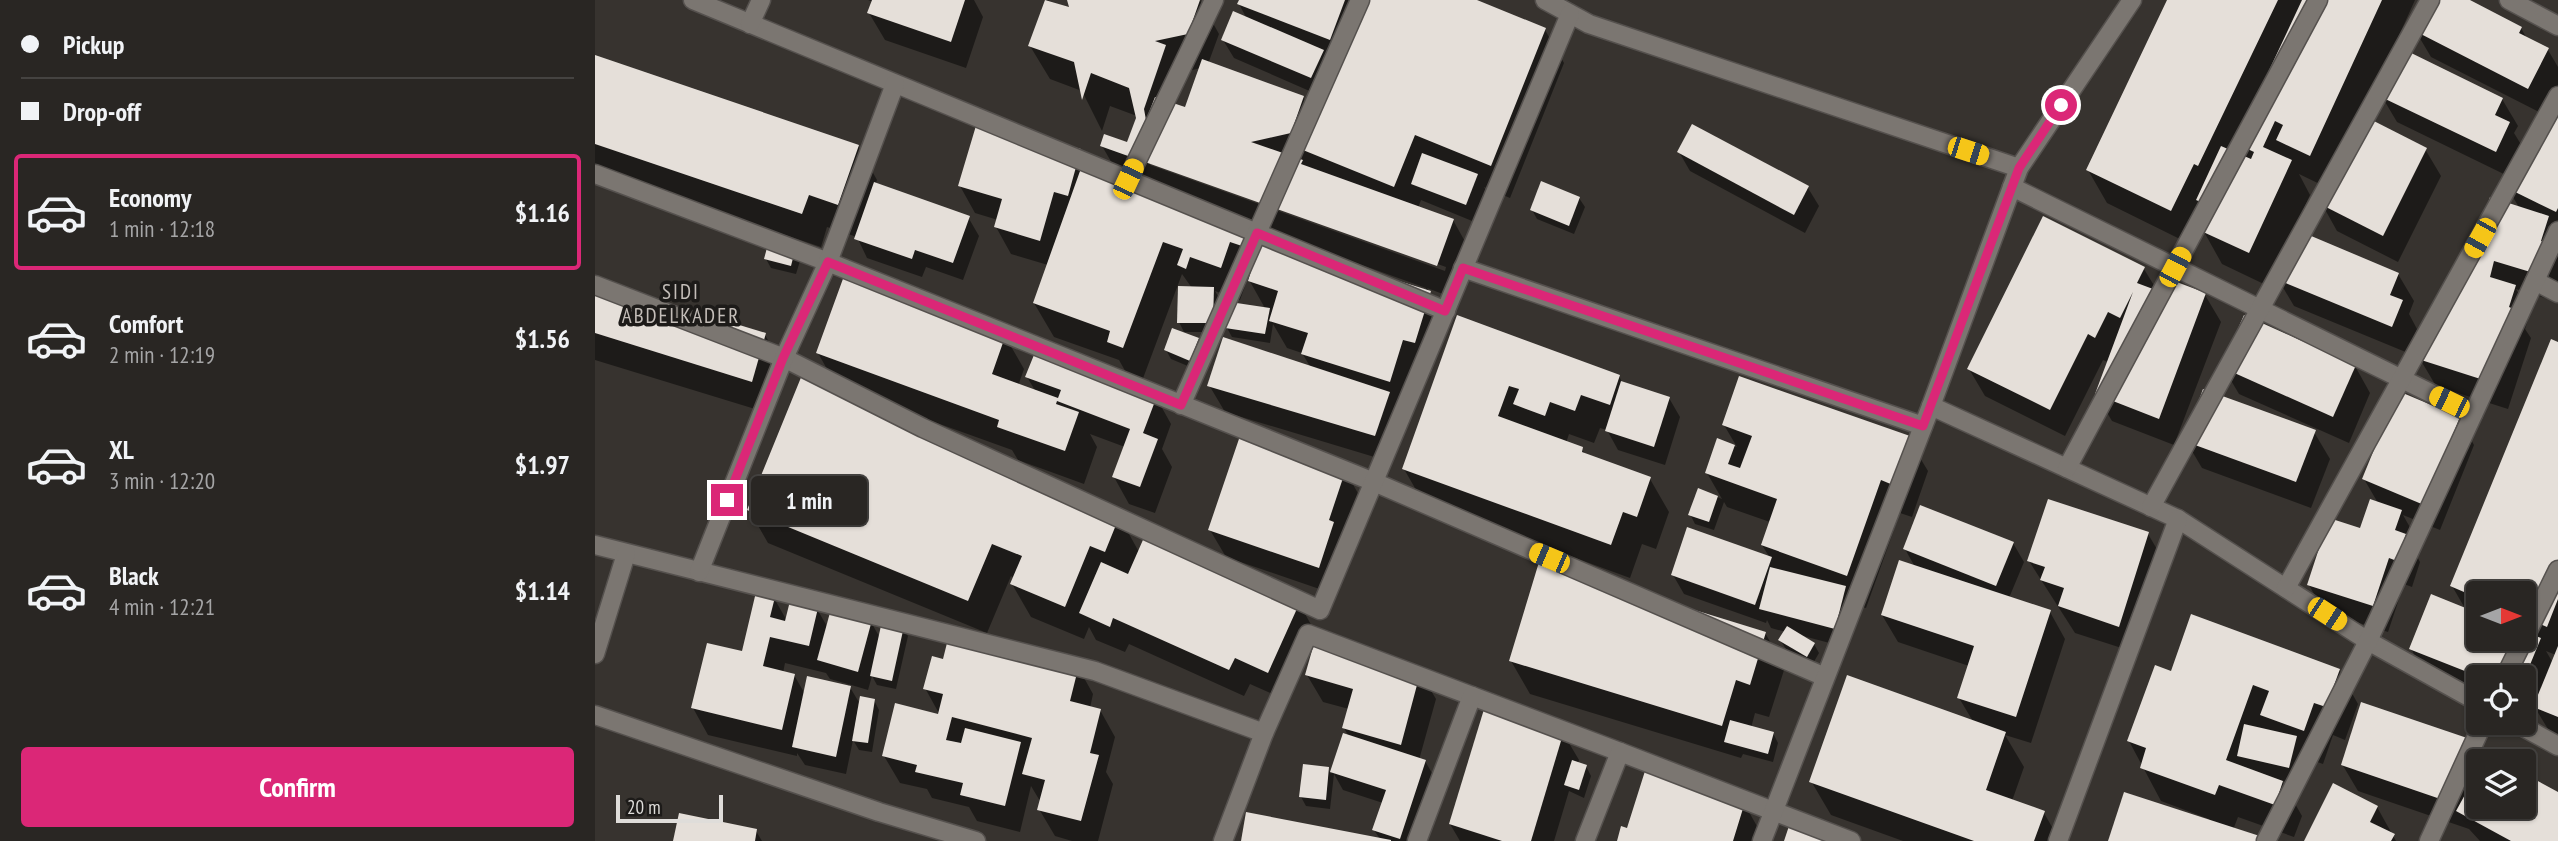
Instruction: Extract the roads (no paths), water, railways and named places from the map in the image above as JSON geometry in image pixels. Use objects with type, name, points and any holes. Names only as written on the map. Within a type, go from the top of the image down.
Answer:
[{"type":"street","points":[[693,0],[1445,311]]},
{"type":"street","points":[[750,24],[761,0]]},
{"type":"street","points":[[1128,179],[1214,0]]},
{"type":"street","points":[[1181,405],[1360,0]]},
{"type":"street","points":[[1545,0],[1589,24],[2019,168]]},
{"type":"street","points":[[1762,841],[1931,406],[2019,168],[2131,0]]},
{"type":"street","points":[[2067,468],[2318,0]]},
{"type":"street","points":[[2151,507],[2430,0]]},
{"type":"street","points":[[2509,0],[2558,26]]},
{"type":"street","points":[[1223,841],[1264,733],[1320,610],[1570,14]]},
{"type":"street","points":[[699,572],[783,358],[828,262],[895,84]]},
{"type":"street","points":[[2286,588],[2558,96]]},
{"type":"street","points":[[595,174],[828,262],[1374,482],[1825,677]]},
{"type":"street","points":[[2012,187],[2473,414]]},
{"type":"street","points":[[2266,841],[2368,640],[2558,231]]},
{"type":"street","points":[[1463,268],[1923,426]]},
{"type":"street","points":[[2535,281],[2558,293]]},
{"type":"street","points":[[595,285],[783,358],[923,428],[1320,610]]},
{"type":"street","points":[[1931,406],[2178,519],[2368,640],[2466,695]]},
{"type":"street","points":[[2058,841],[2178,519]]},
{"type":"street","points":[[595,545],[1095,671],[1264,733]]},
{"type":"street","points":[[595,654],[626,554]]},
{"type":"street","points":[[2511,665],[2558,569]]},
{"type":"street","points":[[1308,634],[1851,841]]},
{"type":"street","points":[[1417,841],[1472,696]]},
{"type":"street","points":[[595,715],[879,812],[976,841]]},
{"type":"street","points":[[2536,734],[2558,746]]},
{"type":"street","points":[[2429,841],[2478,735]]},
{"type":"street","points":[[1585,841],[1620,752]]},
{"type":"district","name":"SIDI ABDELKADER","points":[[681,303]]}]
